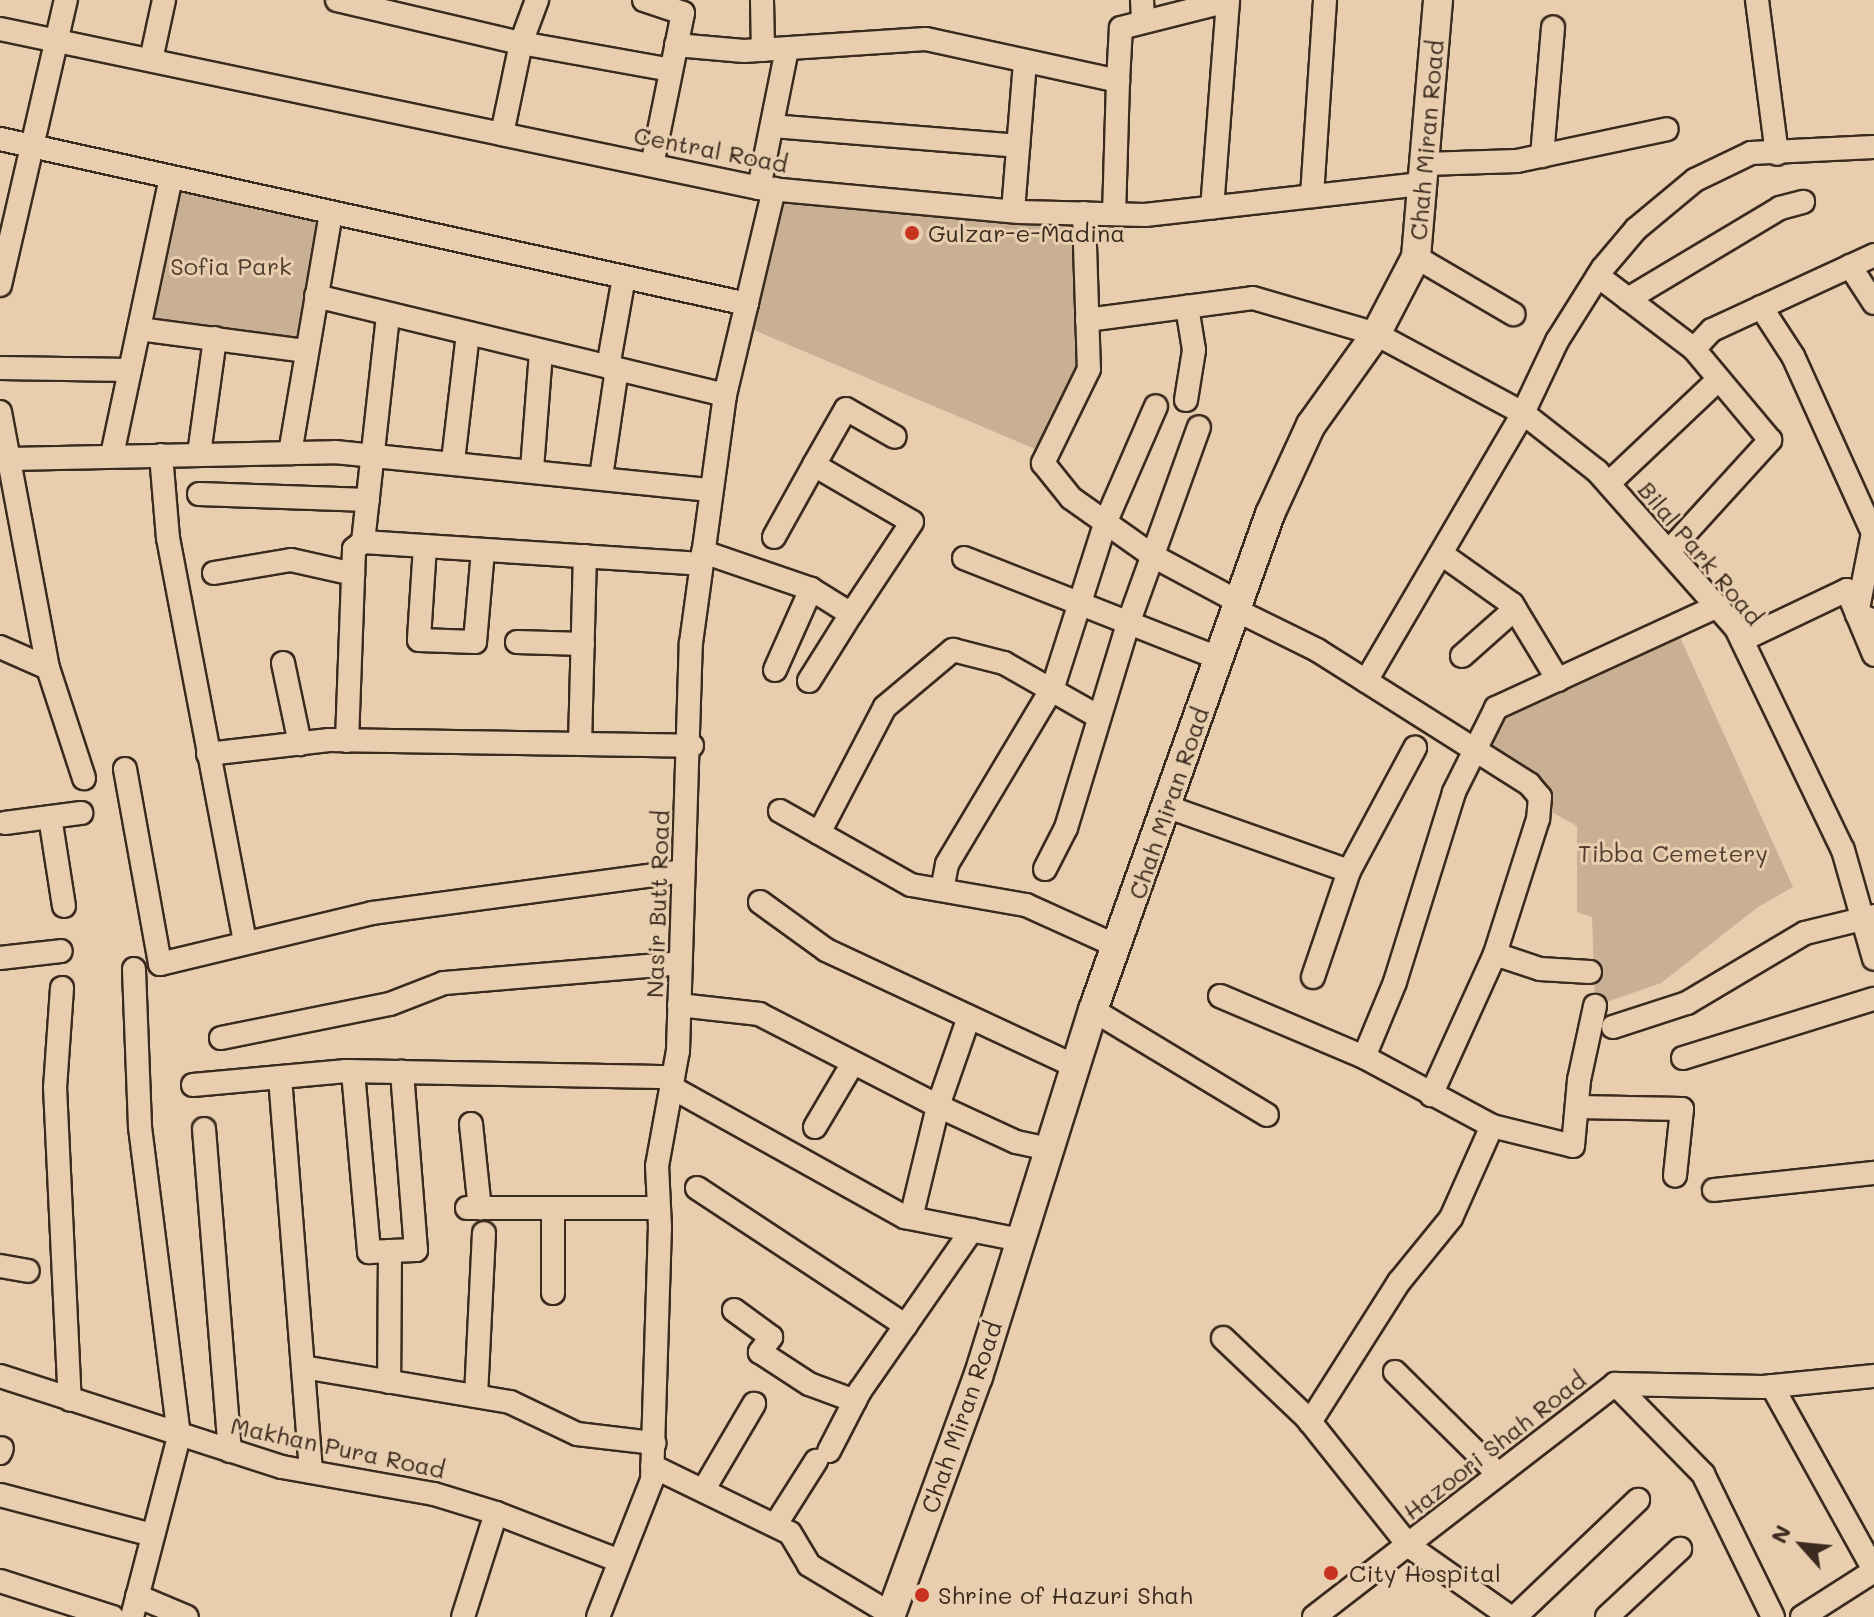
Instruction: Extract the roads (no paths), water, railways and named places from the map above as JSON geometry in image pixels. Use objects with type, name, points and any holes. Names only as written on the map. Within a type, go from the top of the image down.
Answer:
[{"type":"main road","name":"Chah Miran Road","points":[[890,1616],[978,1377],[1093,1010],[1168,807],[1235,605],[1311,425],[1376,334],[1416,257],[1438,0]]},
{"type":"street","points":[[0,285],[66,0]]},
{"type":"street","points":[[151,60],[164,0]]},
{"type":"street","points":[[337,0],[521,43],[671,70]]},
{"type":"street","points":[[502,134],[521,43],[537,0]]},
{"type":"street","points":[[644,0],[683,13],[652,165]]},
{"type":"street","points":[[762,0],[763,50]]},
{"type":"street","points":[[1114,214],[1121,28],[1142,10],[1228,0],[1212,207]]},
{"type":"street","points":[[1312,196],[1325,0]]},
{"type":"street","points":[[1757,0],[1777,154]]},
{"type":"street","points":[[1542,156],[1553,27]]},
{"type":"street","name":"Central Road","points":[[0,29],[767,188],[1013,211],[1114,214],[1312,196],[1424,174],[1542,156],[1667,129]]},
{"type":"street","points":[[676,45],[763,50],[926,39],[1118,81]]},
{"type":"street","name":"Nasir Butt Road","points":[[598,1617],[617,1560],[652,1480],[659,1208],[657,1166],[672,1082],[679,1005],[683,871],[692,746],[691,643],[725,395],[747,304],[767,188],[772,126],[787,49]]},
{"type":"street","points":[[1013,211],[1025,61]]},
{"type":"street","points":[[772,126],[1018,146]]},
{"type":"street","points":[[0,139],[747,304]]},
{"type":"street","points":[[1366,681],[1443,555],[1523,413],[1557,341],[1598,276],[1636,229],[1695,180],[1751,153],[1874,147]]},
{"type":"street","points":[[112,455],[171,177]]},
{"type":"street","points":[[1628,299],[1780,208],[1803,202]]},
{"type":"street","points":[[290,453],[331,212]]},
{"type":"street","points":[[1084,213],[1089,369],[1043,463],[1071,498],[1153,556],[1366,681],[1529,784],[1540,797],[1538,819],[1495,954],[1431,1095]]},
{"type":"street","points":[[1694,349],[1712,330],[1874,255]]},
{"type":"street","points":[[1416,257],[1513,314]]},
{"type":"street","points":[[1850,266],[1874,303]]},
{"type":"street","points":[[1598,276],[1694,349],[1770,440],[1670,550]]},
{"type":"street","points":[[601,477],[624,277]]},
{"type":"street","points":[[316,296],[725,395]]},
{"type":"street","name":"Bilal Park Road","points":[[1087,320],[1253,298],[1376,334],[1523,413],[1609,483],[1718,606],[1742,640],[1843,850],[1868,917],[1874,959]]},
{"type":"street","points":[[1186,400],[1194,350],[1187,307]]},
{"type":"street","points":[[1761,307],[1793,356],[1874,533],[1865,617],[1874,655]]},
{"type":"street","points":[[363,542],[388,314]]},
{"type":"street","points":[[139,329],[307,351]]},
{"type":"street","points":[[453,461],[468,333]]},
{"type":"street","points":[[199,454],[215,338]]},
{"type":"street","points":[[532,469],[541,351]]},
{"type":"street","points":[[0,368],[130,370]]},
{"type":"street","points":[[1609,483],[1719,379]]},
{"type":"street","points":[[942,890],[947,864],[1053,687],[1106,521],[1156,406]]},
{"type":"street","points":[[774,537],[846,409],[895,437]]},
{"type":"street","points":[[0,412],[48,668],[84,778]]},
{"type":"street","points":[[1045,869],[1066,828],[1128,624],[1199,427]]},
{"type":"street","points":[[9,459],[290,453],[373,455],[532,469],[711,490]]},
{"type":"street","points":[[161,455],[168,538],[245,943]]},
{"type":"street","points":[[809,681],[912,522],[814,465]]},
{"type":"street","points":[[199,494],[368,500]]},
{"type":"street","points":[[347,741],[354,549],[363,542],[585,556],[702,558],[811,589],[851,614]]},
{"type":"street","points":[[425,546],[419,640],[475,642],[483,550]]},
{"type":"street","points":[[1443,555],[1515,609],[1558,680]]},
{"type":"street","points":[[580,744],[585,556]]},
{"type":"street","points":[[964,558],[1218,658]]},
{"type":"street","points":[[214,573],[291,560],[353,574]]},
{"type":"street","points":[[775,670],[811,589]]},
{"type":"street","points":[[1742,640],[1847,590],[1865,617]]},
{"type":"street","points":[[1364,1057],[1395,982],[1454,792],[1496,708],[1718,606]]},
{"type":"street","points":[[1462,656],[1515,609]]},
{"type":"street","points":[[517,642],[583,644]]},
{"type":"street","points":[[0,647],[48,668]]},
{"type":"street","points":[[819,833],[885,707],[953,650],[1004,663],[1053,687],[1099,717]]},
{"type":"street","points":[[283,663],[300,744]]},
{"type":"street","points":[[208,754],[347,741],[692,746]]},
{"type":"street","points":[[1313,977],[1349,871],[1415,748]]},
{"type":"street","points":[[125,769],[160,964],[373,913],[683,871]]},
{"type":"street","points":[[1168,807],[1349,871]]},
{"type":"street","points":[[780,811],[911,885],[1026,905],[1117,946]]},
{"type":"street","points":[[2,829],[81,813]]},
{"type":"street","points":[[50,817],[64,906]]},
{"type":"street","points":[[760,902],[826,950],[1075,1066]]},
{"type":"street","points":[[1613,1027],[1687,1003],[1805,933],[1868,917]]},
{"type":"street","points":[[0,958],[61,951]]},
{"type":"street","points":[[1495,954],[1540,969],[1590,972]]},
{"type":"street","points":[[221,1038],[390,1004],[444,983],[680,963]]},
{"type":"street","points":[[134,969],[140,1126],[179,1436],[134,1606],[187,1617]]},
{"type":"street","points":[[62,988],[55,1087],[70,1400]]},
{"type":"street","points":[[1220,996],[1364,1057],[1492,1126],[1573,1146],[1595,1006]]},
{"type":"street","points":[[1683,1058],[1874,999]]},
{"type":"street","points":[[679,1005],[759,1014],[938,1106],[1016,1142],[1049,1149]]},
{"type":"street","points":[[1093,1010],[1267,1115]]},
{"type":"street","points":[[911,1218],[938,1106],[969,1017]]},
{"type":"street","points":[[815,1127],[853,1063]]},
{"type":"street","points":[[353,1072],[369,1252],[416,1250],[402,1072]]},
{"type":"street","points":[[193,1085],[353,1072],[672,1082],[911,1218],[1020,1240]]},
{"type":"street","points":[[280,1077],[311,1472]]},
{"type":"street","points":[[1577,1107],[1682,1109],[1675,1176]]},
{"type":"street","points":[[471,1124],[474,1208],[659,1208]]},
{"type":"street","points":[[1310,1422],[1399,1282],[1451,1218],[1492,1126]]},
{"type":"street","points":[[204,1129],[230,1451]]},
{"type":"street","points":[[1714,1190],[1874,1173]]},
{"type":"street","points":[[697,1188],[906,1326]]},
{"type":"street","points":[[553,1208],[553,1293]]},
{"type":"street","points":[[776,1524],[823,1456],[855,1401],[972,1230]]},
{"type":"street","points":[[476,1396],[484,1233]]},
{"type":"street","points":[[389,1382],[390,1251]]},
{"type":"street","points":[[0,1266],[28,1271]]},
{"type":"street","points":[[734,1310],[771,1337],[760,1352],[809,1384],[855,1401]]},
{"type":"street","points":[[1223,1338],[1310,1422],[1409,1546],[1512,1617],[1638,1500]]},
{"type":"street","points":[[303,1367],[510,1402],[577,1434],[653,1454],[704,1489],[790,1533],[809,1565],[890,1616]]},
{"type":"street","points":[[1395,1372],[1498,1474]]},
{"type":"street","name":"Makhan Pura Road","points":[[0,1376],[230,1451],[311,1472],[434,1494],[496,1513],[617,1560]]},
{"type":"street","name":"Hazoori Shah Road","points":[[1314,1617],[1615,1384],[1772,1386],[1874,1376]]},
{"type":"street","points":[[1615,1384],[1703,1474],[1773,1617]]},
{"type":"street","points":[[1772,1386],[1874,1571],[1802,1617]]},
{"type":"street","points":[[704,1489],[754,1404]]},
{"type":"street","points":[[0,1495],[153,1535]]},
{"type":"street","points":[[463,1617],[496,1513]]},
{"type":"street","points":[[1607,1617],[1680,1549]]},
{"type":"street","points":[[0,1581],[112,1617]]},
{"type":"place","name":"Gulzar-e-Madina","points":[[912,233]]},
{"type":"place","name":"City Hospital","points":[[1331,1573]]},
{"type":"place","name":"Shrine of Hazuri Shah","points":[[922,1595]]},
{"type":"park label","name":"Sofia Park","points":[[231,266]]},
{"type":"park label","name":"Tibba Cemetery","points":[[1673,853]]}]
